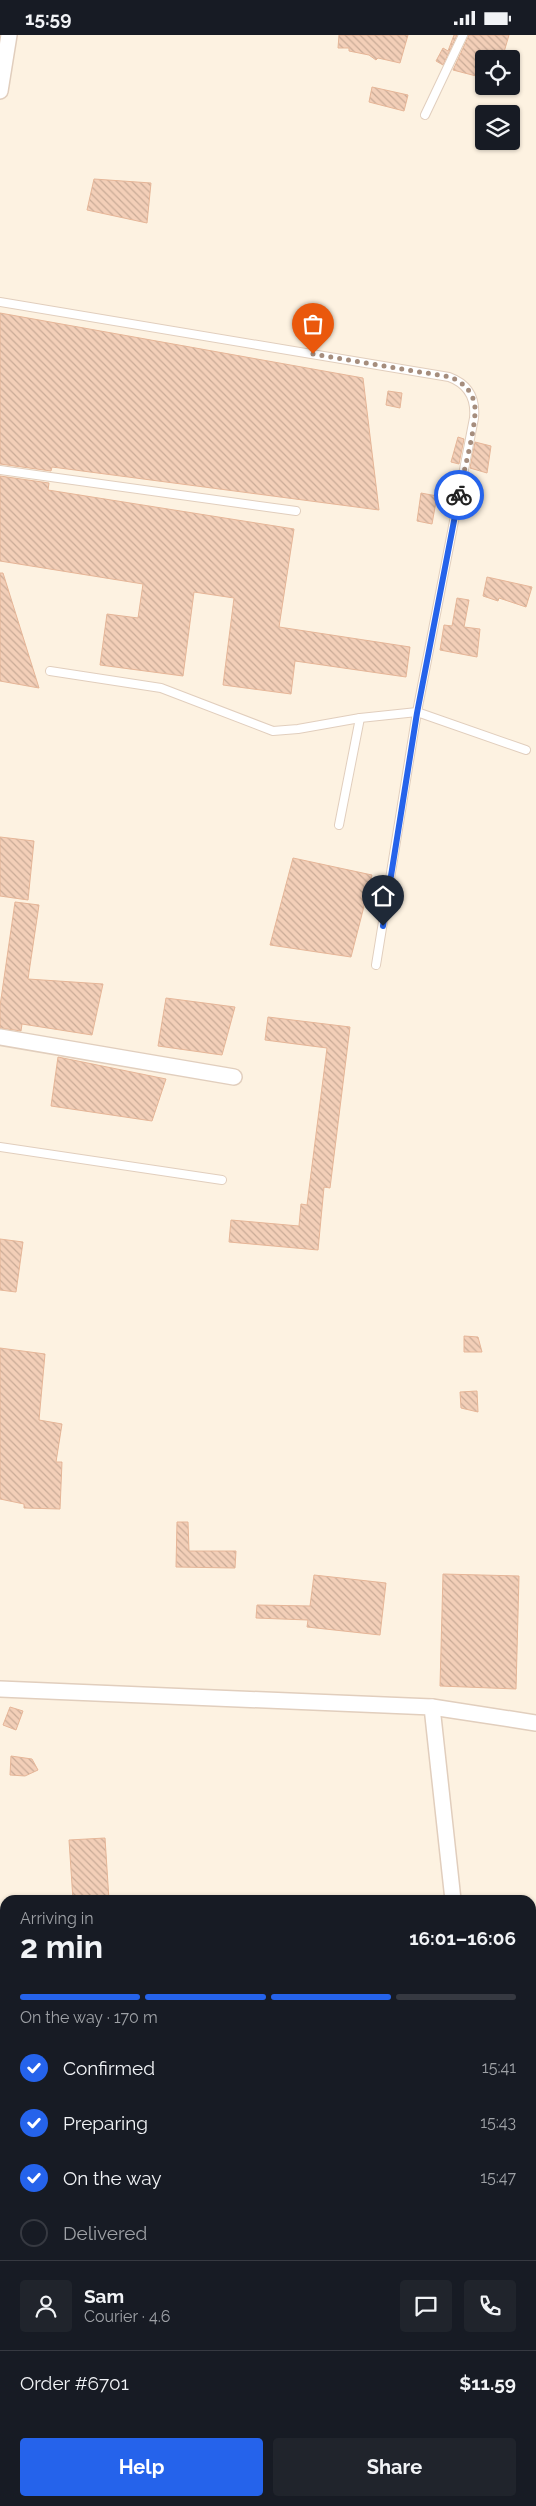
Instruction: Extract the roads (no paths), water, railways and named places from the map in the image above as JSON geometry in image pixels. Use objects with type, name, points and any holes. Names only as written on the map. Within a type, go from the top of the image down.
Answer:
[{"type":"street","points":[[0,91],[9,35]]},
{"type":"street","points":[[0,1037],[234,1077]]},
{"type":"street","points":[[0,1689],[432,1707],[536,1723]]},
{"type":"street","points":[[432,1707],[452,1895]]},
{"type":"lane","points":[[425,115],[463,35]]},
{"type":"lane","points":[[0,302],[450,377],[468,388],[473,398],[474,418],[417,713],[376,965]]},
{"type":"lane","points":[[0,470],[296,511]]},
{"type":"lane","points":[[50,671],[161,688],[273,731],[298,729],[360,718],[417,713],[526,750]]},
{"type":"lane","points":[[339,825],[360,718]]},
{"type":"lane","points":[[0,1147],[222,1180]]}]
